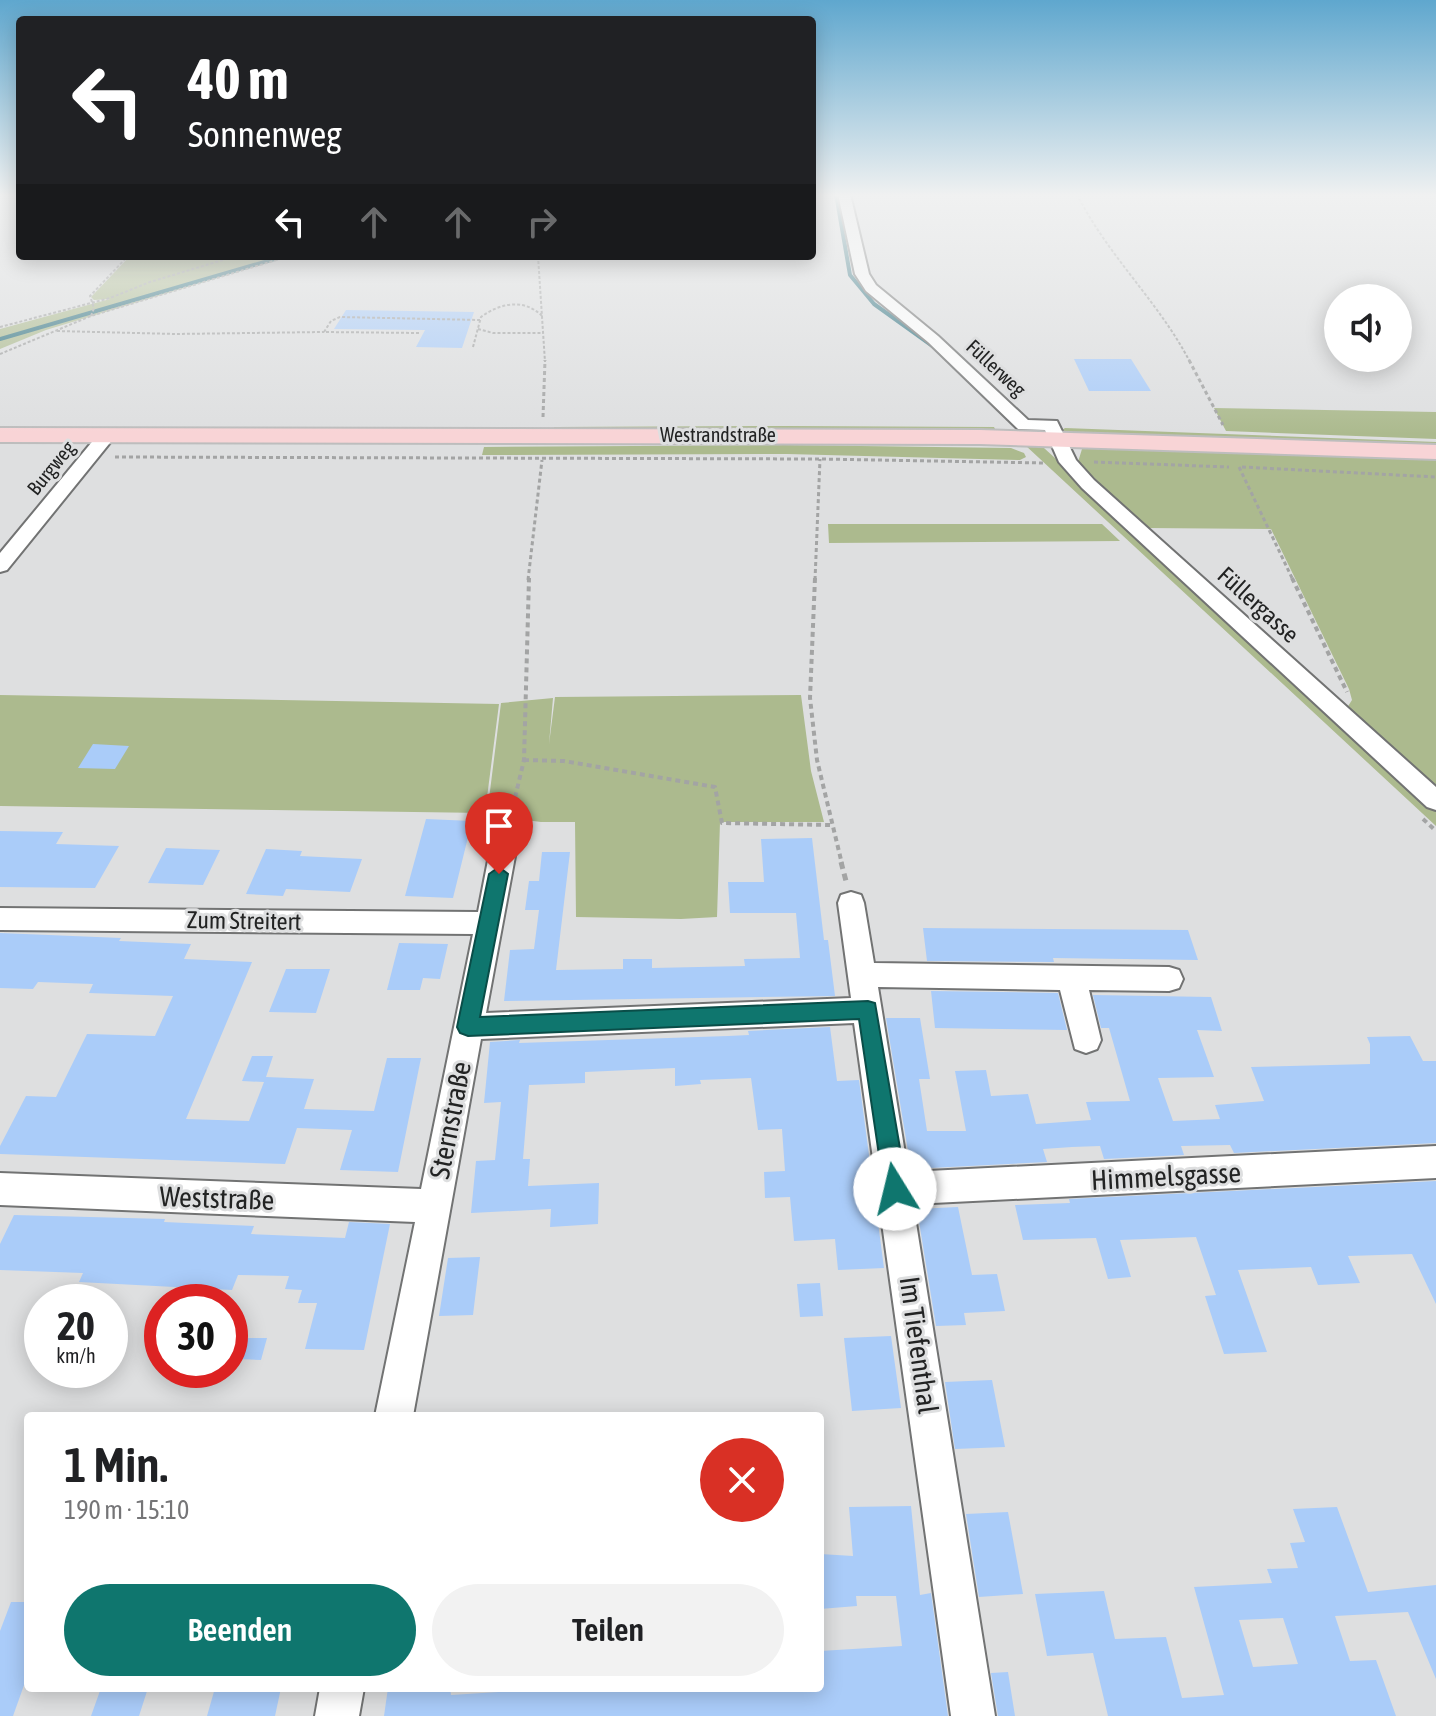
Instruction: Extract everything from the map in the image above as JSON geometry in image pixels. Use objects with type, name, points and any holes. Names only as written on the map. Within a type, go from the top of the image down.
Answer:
[{"type":"main road","name":"Westrandstraße","points":[[0,435],[541,431],[1058,438],[1436,452]]},
{"type":"street","name":"Füllerweg","points":[[862,274],[871,288],[933,339],[1024,425],[1051,425],[1058,438]]},
{"type":"street","name":"Burgweg","points":[[0,566],[107,435]]},
{"type":"street","name":"Füllergasse","points":[[1058,438],[1068,462],[1088,484],[1436,801]]},
{"type":"street","name":"Sternstraße","points":[[395,1412],[508,824]]},
{"type":"street","name":"Im Tiefenthal","points":[[851,903],[973,1716]]},
{"type":"street","name":"Zum Streitert","points":[[0,919],[489,923]]},
{"type":"street","points":[[1071,977],[1086,1040]]},
{"type":"street","points":[[468,1027],[1071,977],[1169,979]]},
{"type":"street","name":"Himmelsgasse","points":[[895,1189],[1436,1162]]},
{"type":"street","name":"Weststraße","points":[[0,1189],[434,1206]]},
{"type":"street","points":[[337,1716],[341,1692]]},
{"type":"path","points":[[92,315],[94,308],[90,296],[111,274]]},
{"type":"path","points":[[0,327],[179,274]]},
{"type":"path","points":[[0,354],[92,315],[229,274]]},
{"type":"path","points":[[539,274],[544,333],[541,431]]},
{"type":"path","points":[[1130,274],[1176,335],[1226,431]]},
{"type":"path","points":[[473,347],[480,320],[488,311],[503,305],[529,306],[540,312],[543,318]]},
{"type":"path","points":[[324,332],[331,321],[340,317],[480,320]]},
{"type":"path","points":[[478,329],[493,333],[544,333]]},
{"type":"path","points":[[54,331],[419,333]]},
{"type":"path","points":[[88,457],[1068,462],[1436,477]]},
{"type":"path","points":[[820,459],[810,698],[817,760],[851,903]]},
{"type":"path","points":[[508,824],[524,760],[529,560],[542,460]]},
{"type":"path","points":[[1239,467],[1347,688],[1347,698],[1333,707]]},
{"type":"path","points":[[524,760],[564,761],[715,787],[722,823],[830,825]]},
{"type":"green space","points":[[113,274],[230,274],[46,330],[0,349],[0,329],[110,299],[94,300],[91,297]]},
{"type":"green space","points":[[1214,408],[1436,412],[1436,439],[1226,431]]},
{"type":"green space","points":[[554,427],[994,427],[996,431],[554,430]]},
{"type":"green space","points":[[1062,430],[1436,442],[1436,448],[1068,433]]},
{"type":"green space","points":[[785,445],[1011,448],[1024,453],[1026,457],[1020,460],[787,454],[482,455],[484,447]]},
{"type":"green space","points":[[1025,445],[1044,448],[1436,806],[1436,826]]},
{"type":"green space","points":[[1108,446],[1436,457],[1436,788],[1345,711],[1352,700],[1349,689],[1271,529],[1146,528],[1078,462],[1082,449]]},
{"type":"green space","points":[[828,524],[1102,524],[1120,541],[829,543]]},
{"type":"green space","points":[[0,695],[499,704],[485,813],[0,806]]},
{"type":"green space","points":[[801,695],[811,771],[824,822],[720,822],[717,917],[576,917],[575,822],[541,822],[487,815],[501,703],[553,698],[549,744],[555,697]]},
{"type":"building","points":[[346,310],[474,312],[462,348],[416,347],[425,330],[334,329]]},
{"type":"building","points":[[1074,359],[1131,359],[1151,391],[1089,391]]},
{"type":"building","points":[[93,744],[129,746],[115,769],[78,768]]},
{"type":"building","points":[[426,819],[472,821],[453,898],[405,896]]},
{"type":"building","points":[[0,831],[63,832],[56,844],[119,846],[95,888],[0,887]]},
{"type":"building","points":[[812,838],[824,940],[828,940],[835,996],[504,1001],[510,950],[534,949],[539,910],[525,910],[529,881],[539,881],[542,852],[570,852],[556,970],[623,969],[623,959],[652,959],[652,968],[745,966],[744,959],[800,958],[796,913],[730,913],[728,882],[764,882],[761,839]]},
{"type":"building","points":[[166,848],[220,850],[203,885],[148,883]]},
{"type":"building","points":[[266,849],[302,851],[300,856],[362,859],[350,892],[286,889],[283,896],[246,894]]},
{"type":"building","points":[[923,928],[1188,930],[1198,960],[1053,958],[1054,962],[927,961]]},
{"type":"building","points":[[0,933],[191,944],[184,959],[252,962],[186,1119],[249,1121],[264,1082],[242,1081],[252,1056],[273,1056],[266,1077],[314,1079],[304,1109],[374,1111],[387,1058],[421,1058],[398,1172],[340,1170],[352,1130],[297,1128],[285,1164],[0,1154],[0,1146],[26,1096],[56,1097],[87,1034],[155,1036],[173,996],[89,993],[93,984],[38,982],[33,989],[0,988]]},
{"type":"building","points":[[399,943],[448,944],[440,979],[423,978],[420,990],[387,990]]},
{"type":"building","points":[[286,969],[330,969],[316,1013],[269,1012]]},
{"type":"building","points":[[931,991],[1058,993],[1067,1030],[935,1028]]},
{"type":"building","points":[[1093,995],[1211,997],[1222,1031],[1197,1030],[1214,1077],[1158,1078],[1173,1121],[1220,1119],[1215,1105],[1264,1101],[1251,1067],[1370,1064],[1367,1037],[1410,1036],[1423,1061],[1436,1061],[1436,1143],[1234,1153],[1230,1145],[1181,1146],[1184,1155],[1104,1159],[1100,1146],[1072,1147],[1043,1149],[1047,1162],[911,1169],[886,1018],[920,1018],[930,1079],[919,1079],[927,1131],[966,1131],[955,1071],[986,1070],[991,1096],[1028,1094],[1036,1124],[1091,1120],[1086,1102],[1130,1101],[1109,1028],[1101,1028]]},
{"type":"building","points":[[830,1027],[837,1081],[859,1080],[884,1268],[838,1270],[835,1239],[794,1241],[790,1197],[765,1198],[764,1172],[785,1171],[782,1129],[758,1130],[751,1078],[700,1080],[701,1084],[675,1086],[675,1068],[585,1072],[585,1083],[529,1085],[523,1159],[530,1159],[528,1186],[599,1183],[598,1224],[550,1227],[551,1209],[471,1213],[476,1161],[495,1160],[501,1102],[484,1103],[490,1042],[728,1036],[749,1035],[748,1031]]},
{"type":"building","points":[[1436,1181],[1436,1304],[1412,1254],[1348,1256],[1360,1283],[1318,1285],[1311,1267],[1238,1270],[1267,1352],[1224,1354],[1205,1296],[1216,1295],[1196,1237],[1120,1240],[1131,1277],[1108,1279],[1096,1238],[1023,1240],[1015,1205],[1070,1203],[1069,1199]]},
{"type":"building","points":[[958,1207],[972,1275],[997,1274],[1005,1311],[964,1313],[966,1325],[936,1326],[917,1209]]},
{"type":"building","points":[[14,1215],[165,1219],[164,1222],[254,1226],[251,1234],[345,1238],[349,1222],[390,1224],[364,1350],[305,1349],[317,1303],[298,1303],[302,1290],[285,1289],[289,1276],[238,1275],[234,1284],[144,1285],[79,1282],[83,1273],[0,1270],[0,1244]]},
{"type":"building","points":[[480,1257],[473,1315],[439,1316],[448,1258]]},
{"type":"building","points":[[820,1283],[823,1316],[800,1317],[797,1284]]},
{"type":"building","points":[[891,1336],[901,1408],[852,1411],[844,1338]]},
{"type":"building","points":[[248,1338],[267,1338],[261,1360],[248,1359]]},
{"type":"building","points":[[992,1380],[1005,1447],[955,1449],[945,1382]]},
{"type":"building","points":[[911,1506],[920,1595],[931,1593],[948,1716],[384,1716],[387,1692],[451,1692],[451,1695],[499,1692],[824,1692],[824,1651],[902,1646],[896,1596],[856,1596],[857,1606],[824,1609],[824,1554],[853,1556],[849,1507]]},
{"type":"building","points":[[1337,1507],[1368,1592],[1436,1585],[1436,1679],[1408,1612],[1335,1616],[1350,1661],[1376,1660],[1396,1716],[1108,1716],[1093,1653],[1047,1656],[1035,1594],[1104,1591],[1115,1639],[1166,1637],[1182,1698],[1224,1695],[1194,1587],[1272,1583],[1267,1569],[1298,1568],[1290,1543],[1305,1542],[1293,1509]],"holes":[[[1283,1618],[1298,1664],[1253,1667],[1239,1620]]]},
{"type":"building","points":[[1008,1512],[1023,1594],[979,1597],[966,1514]]},
{"type":"building","points":[[11,1602],[24,1602],[24,1685],[13,1716],[0,1716],[0,1631]]},
{"type":"building","points":[[1008,1672],[1015,1716],[998,1716],[991,1673]]},
{"type":"building","points":[[100,1692],[147,1692],[139,1716],[91,1716]]},
{"type":"building","points":[[214,1692],[280,1692],[275,1716],[207,1716]]},
{"type":"waterway","points":[[0,339],[223,274]]},
{"type":"waterway","points":[[850,274],[874,304],[934,347]]},
{"type":"route","points":[[499,874],[468,1027],[868,1010],[895,1189]]}]
